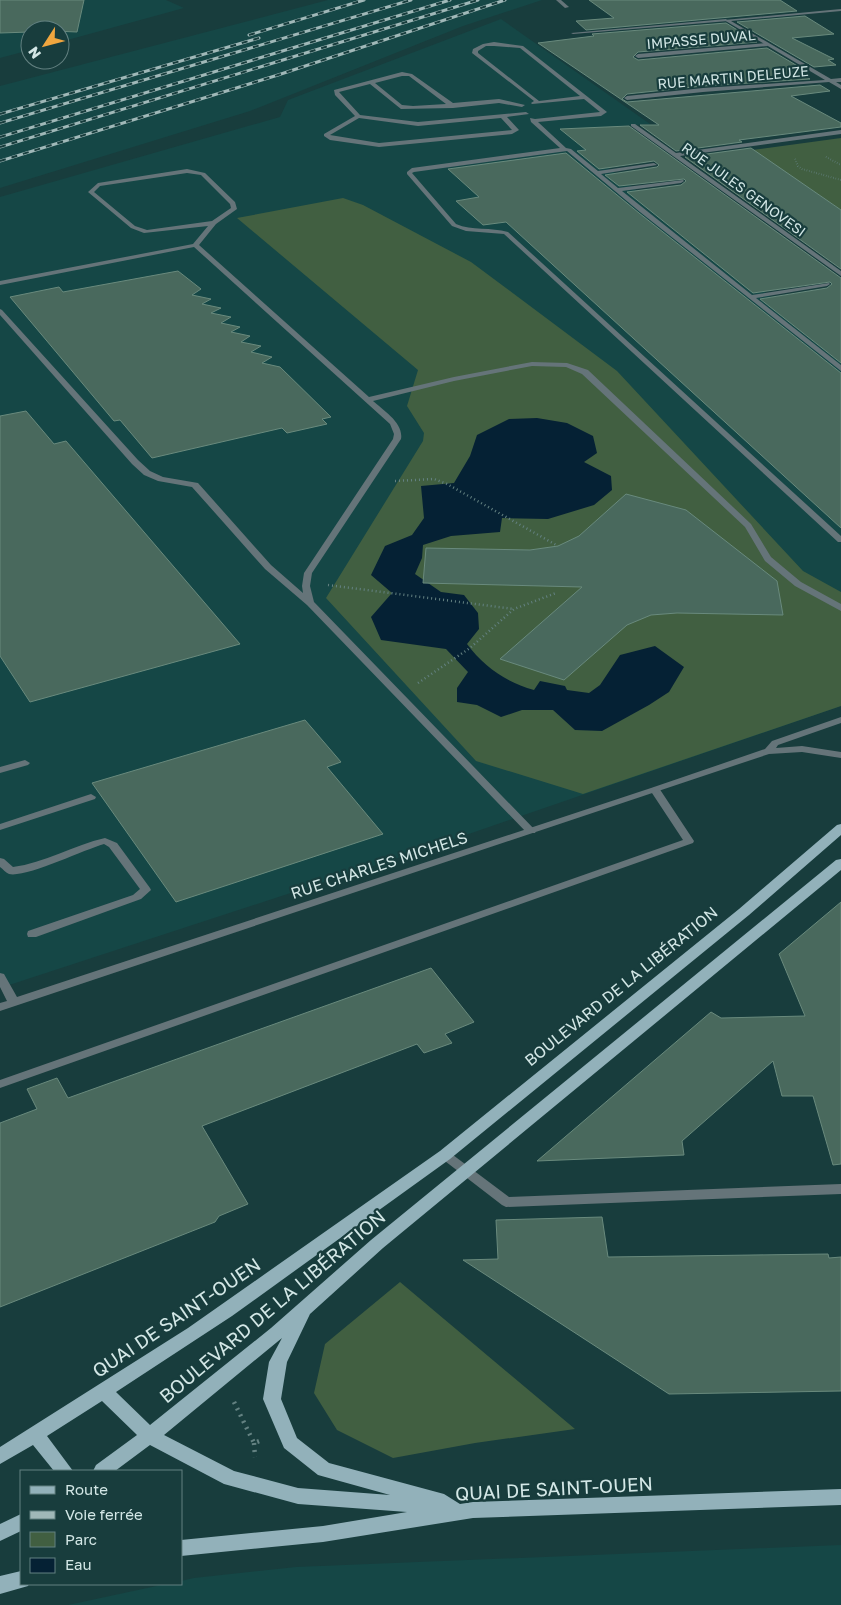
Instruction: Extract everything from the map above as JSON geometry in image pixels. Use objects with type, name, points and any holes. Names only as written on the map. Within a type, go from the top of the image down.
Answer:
[{"type":"main road","name":"BOULEVARD DE LA LIBÉRATION","points":[[445,1156],[744,912],[841,828]]},
{"type":"main road","name":"BOULEVARD DE LA LIBÉRATION","points":[[103,1470],[150,1436],[304,1311],[377,1244],[841,864]]},
{"type":"main road","name":"QUAI DE SAINT-OUEN","points":[[0,1456],[201,1328],[406,1180],[445,1156]]},
{"type":"main road","points":[[304,1311],[278,1362],[272,1399],[290,1443],[324,1469],[473,1510]]},
{"type":"main road","points":[[103,1391],[150,1436],[230,1478],[298,1496],[473,1510]]},
{"type":"main road","points":[[35,1434],[63,1470]]},
{"type":"main road","name":"QUAI DE SAINT-OUEN","points":[[182,1548],[323,1534],[473,1510],[841,1497]]},
{"type":"main road","points":[[0,1533],[20,1523]]},
{"type":"main road","points":[[0,1585],[20,1580]]},
{"type":"street","points":[[558,0],[567,7]]},
{"type":"street","points":[[573,34],[841,10]]},
{"type":"street","points":[[726,20],[841,87]]},
{"type":"street","points":[[533,121],[604,112],[521,47],[494,44],[475,50],[475,53],[539,102]]},
{"type":"street","name":"IMPASSE DUVAL","points":[[638,56],[766,45]]},
{"type":"street","points":[[358,116],[336,91],[402,74],[410,75],[453,106]]},
{"type":"street","name":"RUE MARTIN DELEUZE","points":[[627,98],[703,90],[841,80]]},
{"type":"street","points":[[371,82],[401,107],[412,108],[499,101],[522,104],[585,97]]},
{"type":"street","points":[[522,104],[518,106],[564,149]]},
{"type":"street","points":[[503,117],[516,130],[512,132],[379,145],[330,138],[326,135],[358,116],[418,124],[526,114]]},
{"type":"street","name":"RUE JULES GENOVESI","points":[[633,125],[841,274]]},
{"type":"street","points":[[675,155],[841,132]]},
{"type":"street","points":[[841,369],[569,150],[564,149],[412,170],[409,173],[454,225],[461,229],[498,230],[506,233],[841,540]]},
{"type":"street","points":[[597,173],[654,165]]},
{"type":"street","points":[[0,283],[194,245],[214,223],[234,209],[233,203],[203,174],[187,171],[98,185],[91,192],[133,227],[146,232],[214,223]]},
{"type":"street","points":[[617,190],[681,181]]},
{"type":"street","points":[[194,245],[393,423],[398,434],[397,440],[308,573],[306,582],[310,603]]},
{"type":"street","points":[[751,297],[827,284]]},
{"type":"street","points":[[0,311],[142,469],[161,479],[195,485],[268,567],[310,603],[531,832]]},
{"type":"street","points":[[367,400],[522,365],[551,363],[579,369],[593,378],[748,526],[768,559],[798,584],[841,608]]},
{"type":"street","name":"RUE CHARLES MICHELS","points":[[768,751],[775,743],[841,720]]},
{"type":"street","name":"RUE CHARLES MICHELS","points":[[0,1008],[531,832],[768,751],[802,749],[841,755]]},
{"type":"street","points":[[0,770],[24,763]]},
{"type":"street","points":[[0,1084],[689,841],[655,790]]},
{"type":"street","points":[[0,827],[90,797]]},
{"type":"street","points":[[0,861],[12,872],[26,869],[89,845],[105,841],[113,846],[146,890],[138,897],[32,934]]},
{"type":"street","points":[[0,977],[14,1003]]},
{"type":"street","points":[[445,1156],[506,1202],[841,1189]]},
{"type":"path","points":[[798,157],[795,160],[802,169],[841,180]]},
{"type":"path","points":[[837,162],[841,164]]},
{"type":"path","points":[[368,483],[434,479],[558,546]]},
{"type":"path","points":[[306,582],[514,609]]},
{"type":"path","points":[[399,695],[470,648],[514,609],[556,592]]},
{"type":"shaded area","points":[[0,0],[166,0],[184,8],[70,39],[70,20],[20,20],[20,53],[0,58]]},
{"type":"shaded area","points":[[328,0],[542,0],[463,26],[250,111],[0,188],[0,86],[61,70],[70,70],[70,68]]},
{"type":"shaded area","points":[[501,19],[650,124],[561,130],[841,353],[841,706],[434,846],[0,988],[0,197],[280,117],[288,100]]},
{"type":"shaded area","points":[[841,1545],[841,1605],[68,1605],[161,1585],[182,1585],[182,1581],[194,1578],[296,1567]]},
{"type":"green space","points":[[841,138],[841,210],[752,150]]},
{"type":"green space","points":[[343,198],[363,205],[471,262],[617,371],[803,571],[841,592],[841,706],[583,794],[476,761],[326,598],[423,441],[424,433],[407,406],[418,370],[237,218]]},
{"type":"green space","points":[[400,1282],[575,1429],[475,1443],[393,1458],[337,1430],[314,1393],[325,1344]]},
{"type":"water","points":[[537,418],[567,423],[593,436],[597,453],[584,462],[611,476],[612,490],[594,505],[548,519],[502,518],[500,532],[451,536],[423,545],[422,558],[415,574],[441,592],[464,595],[478,613],[479,629],[467,644],[488,667],[524,687],[534,690],[540,681],[565,686],[567,690],[589,693],[600,685],[620,655],[655,646],[684,667],[669,692],[602,731],[575,730],[553,710],[522,710],[501,717],[477,705],[457,702],[457,688],[468,672],[446,649],[381,640],[371,617],[392,593],[371,575],[385,546],[412,535],[424,518],[421,486],[454,483],[470,456],[477,435],[509,419]]},
{"type":"building","points":[[0,0],[84,0],[77,32],[70,32],[70,20],[20,20],[20,32],[0,33]]},
{"type":"building","points":[[589,0],[780,0],[797,11],[586,30],[576,21],[614,18]]},
{"type":"building","points":[[805,16],[834,34],[792,38],[834,59],[828,60],[836,65],[814,67],[737,22]]},
{"type":"building","points":[[726,23],[757,42],[638,52],[633,57],[638,60],[767,48],[801,68],[792,69],[810,79],[703,86],[627,94],[622,99],[627,102],[820,85],[830,91],[791,96],[841,123],[841,127],[739,140],[742,142],[676,151],[640,125],[659,125],[538,43],[594,36],[592,34]]},
{"type":"building","points":[[629,126],[841,278],[841,363],[760,299],[827,288],[832,284],[830,282],[753,293],[627,192],[681,185],[686,181],[684,179],[619,186],[605,175],[657,167],[659,165],[654,161],[599,169],[577,151],[586,150],[560,129]]},
{"type":"building","points":[[751,148],[841,210],[841,269],[685,157]]},
{"type":"building","points":[[566,153],[841,373],[841,528],[506,222],[483,225],[456,201],[479,197],[448,169]]},
{"type":"building","points":[[178,271],[201,289],[192,295],[211,299],[202,304],[221,308],[211,313],[231,317],[221,323],[240,327],[231,332],[250,336],[241,342],[261,346],[251,352],[272,357],[262,363],[280,367],[331,417],[322,419],[327,424],[287,433],[282,428],[152,458],[120,420],[114,421],[10,297],[59,287],[63,292]]},
{"type":"building","points":[[26,411],[54,444],[66,441],[240,644],[30,702],[0,656],[0,416]]},
{"type":"building","points":[[626,494],[686,510],[777,581],[783,615],[677,613],[651,615],[627,625],[564,680],[500,659],[582,587],[423,583],[426,548],[530,550],[558,546],[579,536]]},
{"type":"building","points":[[305,720],[341,762],[327,767],[383,834],[176,902],[92,783]]},
{"type":"building","points":[[841,902],[841,1164],[833,1165],[813,1096],[782,1096],[773,1061],[682,1141],[684,1155],[537,1161],[711,1012],[721,1018],[805,1016],[779,954]]},
{"type":"building","points":[[431,968],[474,1022],[445,1034],[452,1043],[424,1053],[417,1044],[202,1126],[248,1204],[219,1216],[215,1222],[0,1307],[0,1123],[37,1109],[27,1089],[57,1078],[68,1098]]},
{"type":"building","points":[[602,1217],[608,1257],[828,1254],[829,1258],[841,1257],[841,1391],[669,1394],[463,1260],[498,1259],[496,1220]]},
{"type":"railway","points":[[249,35],[364,0]]},
{"type":"railway","points":[[0,123],[411,0]]},
{"type":"railway","points":[[0,137],[450,0]]},
{"type":"railway","points":[[0,147],[478,0]]},
{"type":"railway","points":[[0,161],[278,75],[505,0]]},
{"type":"railway","points":[[0,114],[259,38]]}]
